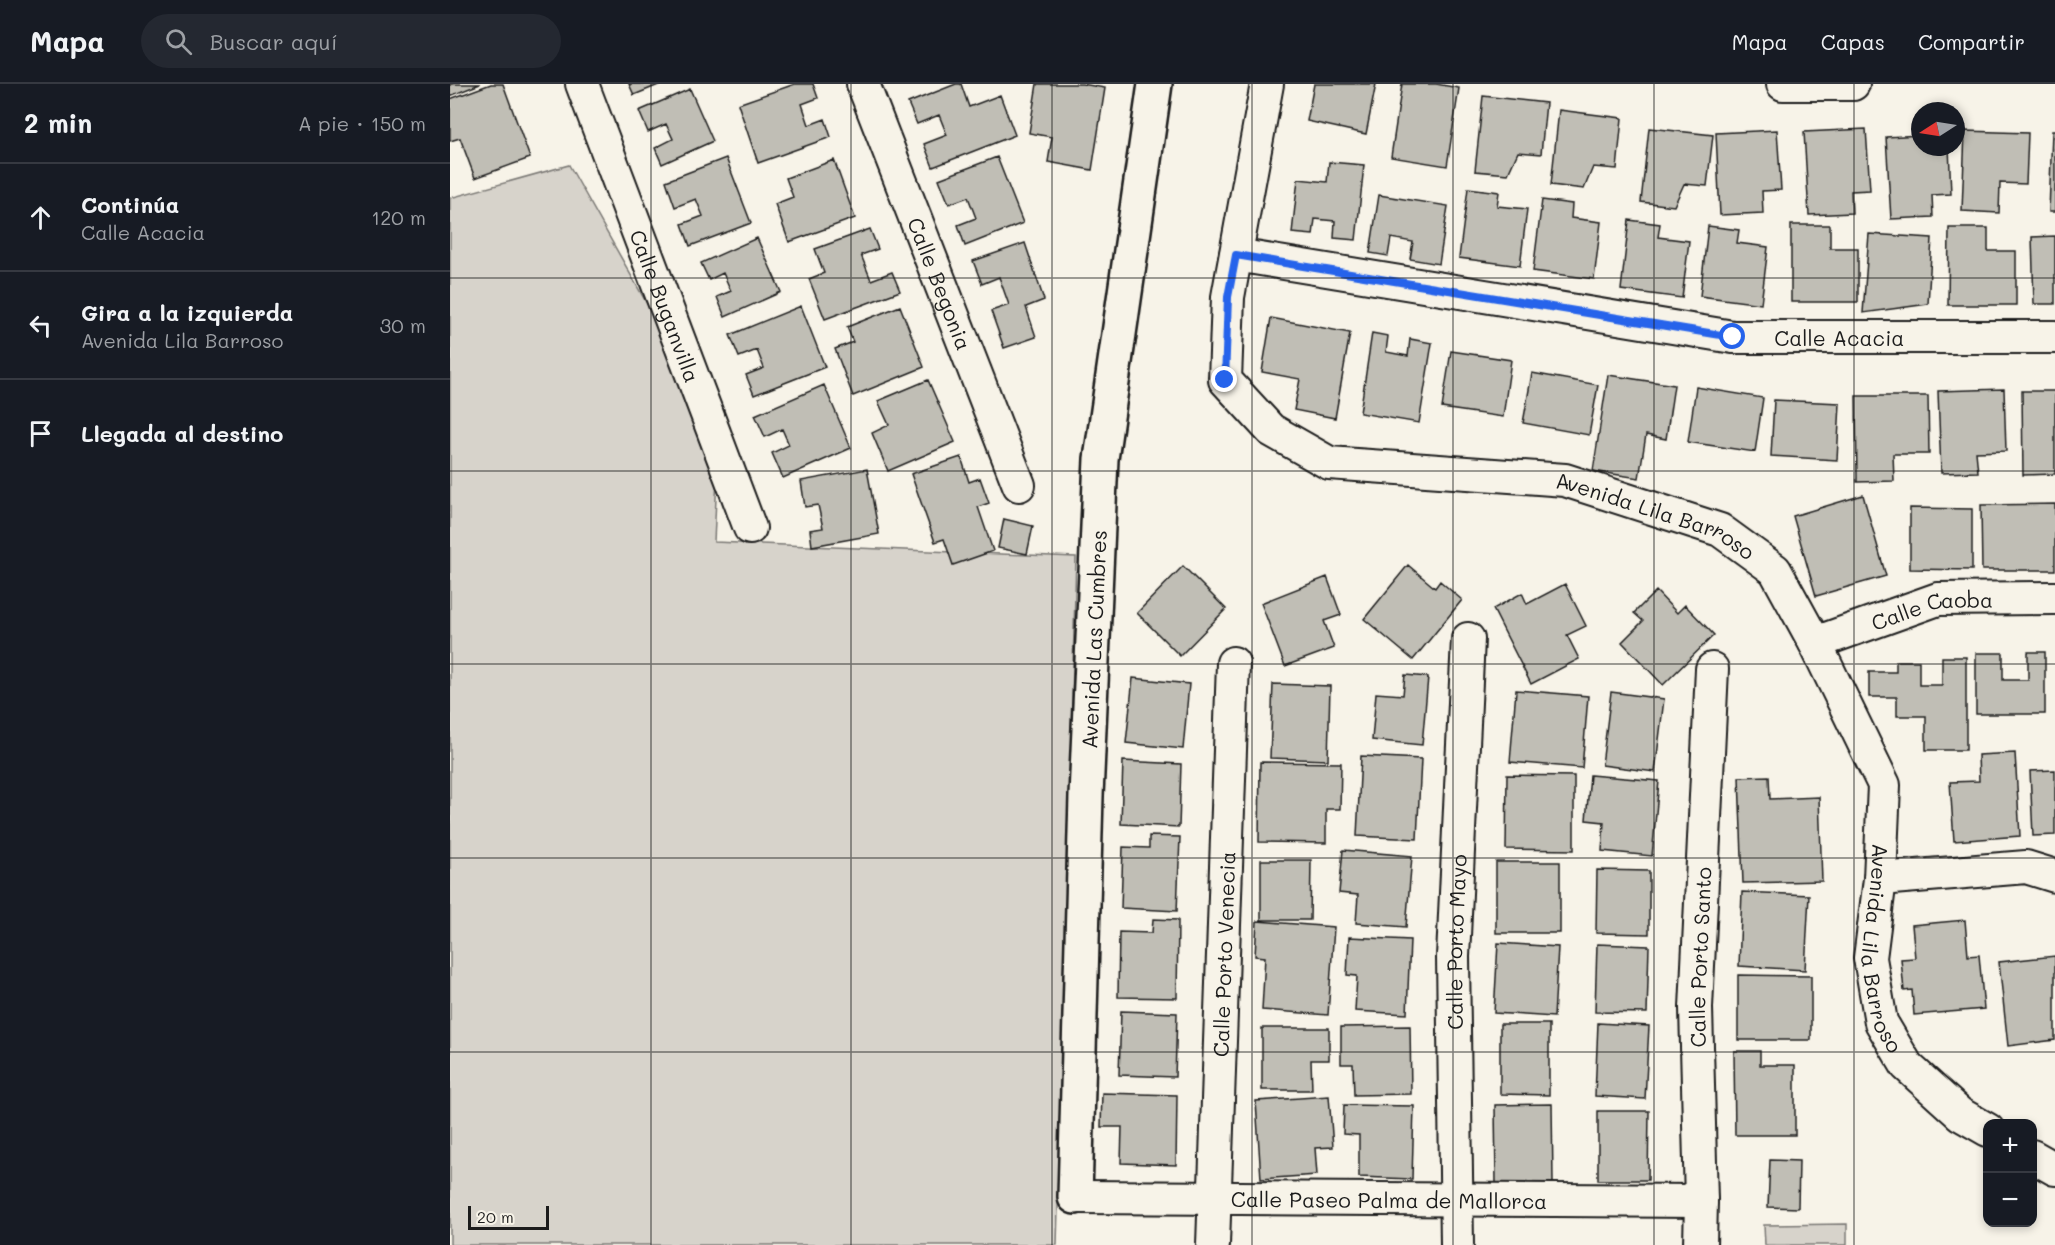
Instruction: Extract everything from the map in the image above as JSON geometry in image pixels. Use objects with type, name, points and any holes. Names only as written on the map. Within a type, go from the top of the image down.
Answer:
[{"type":"street","name":"Calle Buganvilla","points":[[582,84],[750,528]]},
{"type":"street","name":"Calle Begonia","points":[[863,84],[1019,484]]},
{"type":"street","name":"Avenida Las Cumbres","points":[[1075,1197],[1086,808],[1101,459],[1155,84]]},
{"type":"street","name":"Avenida Lila Barroso","points":[[1267,84],[1228,297],[1225,380],[1271,430],[1329,463],[1565,480],[1720,530],[1775,570],[1815,643],[1884,785],[1880,879],[1870,958],[1881,1022],[1907,1066],[1960,1114],[1983,1127]]},
{"type":"street","points":[[1783,84],[1853,84]]},
{"type":"street","name":"Calle Acacia","points":[[1236,255],[1733,337],[2055,337]]},
{"type":"street","name":"Calle Caoba","points":[[1815,643],[1938,599],[2055,598]]},
{"type":"street","name":"Calle Porto Mayo","points":[[1457,1245],[1453,957],[1468,639]]},
{"type":"street","name":"Calle Porto Venecia","points":[[1213,1245],[1233,663]]},
{"type":"street","name":"Calle Porto Santo","points":[[1700,1245],[1696,1008],[1712,669]]},
{"type":"street","points":[[1880,879],[2026,867],[2055,876]]},
{"type":"street","points":[[2037,1159],[2055,1169]]},
{"type":"street","name":"Calle Paseo Palma de Mallorca","points":[[1075,1197],[1701,1201]]},
{"type":"shaded area","points":[[569,165],[719,432],[714,542],[1076,557],[1057,1245],[450,1245],[450,198]]},
{"type":"shaded area","points":[[1847,1224],[1847,1245],[1765,1245],[1764,1225]]},
{"type":"building","points":[[450,84],[480,84],[450,96]]},
{"type":"building","points":[[491,84],[503,84],[530,158],[475,178],[460,138],[450,141],[450,99]]},
{"type":"building","points":[[629,84],[661,84],[634,95]]},
{"type":"building","points":[[795,84],[813,84],[818,98],[802,104],[809,125],[825,119],[831,137],[758,163],[738,104]]},
{"type":"building","points":[[961,84],[969,107],[1000,95],[1015,135],[933,167],[924,144],[947,135],[939,115],[917,124],[908,103]]},
{"type":"building","points":[[1037,84],[1082,84],[1105,88],[1092,170],[1048,162],[1052,137],[1029,133]]},
{"type":"building","points":[[1314,84],[1376,84],[1366,134],[1307,121]]},
{"type":"building","points":[[1402,84],[1436,84],[1459,88],[1447,166],[1391,157]]},
{"type":"building","points":[[690,89],[713,141],[662,164],[655,148],[673,139],[666,124],[648,132],[639,111]]},
{"type":"building","points":[[1483,96],[1546,103],[1541,154],[1518,152],[1508,174],[1475,171]]},
{"type":"building","points":[[1559,110],[1622,118],[1617,169],[1593,167],[1584,189],[1551,185]]},
{"type":"building","points":[[1649,128],[1713,135],[1707,186],[1684,184],[1674,206],[1641,202]]},
{"type":"building","points":[[1866,129],[1870,190],[1851,191],[1852,213],[1809,215],[1804,132]]},
{"type":"building","points":[[1777,130],[1781,190],[1762,191],[1763,213],[1720,215],[1716,133]]},
{"type":"building","points":[[1965,131],[2028,133],[2026,184],[2000,183],[1999,213],[1962,211]]},
{"type":"building","points":[[2052,131],[2055,131],[2055,212],[2049,212]]},
{"type":"building","points":[[1911,136],[1911,156],[1949,156],[1951,194],[1932,195],[1933,217],[1891,219],[1886,137]]},
{"type":"building","points":[[997,157],[1023,223],[965,246],[958,225],[976,218],[968,197],[949,204],[939,179]]},
{"type":"building","points":[[726,158],[751,223],[690,246],[682,224],[703,216],[696,199],[675,207],[666,181]]},
{"type":"building","points":[[834,160],[855,218],[789,242],[775,204],[793,197],[786,178]]},
{"type":"building","points":[[1329,162],[1364,165],[1356,240],[1334,238],[1335,221],[1315,219],[1313,235],[1292,233],[1298,179],[1327,182]]},
{"type":"building","points":[[1468,188],[1499,192],[1497,206],[1527,209],[1520,266],[1459,258]]},
{"type":"building","points":[[1379,195],[1448,206],[1439,264],[1410,259],[1413,242],[1391,238],[1388,256],[1370,253]]},
{"type":"building","points":[[1542,200],[1572,204],[1571,218],[1601,222],[1594,279],[1533,271]]},
{"type":"building","points":[[1629,220],[1660,224],[1658,237],[1689,241],[1682,298],[1621,290]]},
{"type":"building","points":[[1791,225],[1830,225],[1830,248],[1858,248],[1858,302],[1791,302]]},
{"type":"building","points":[[1708,226],[1739,230],[1737,243],[1768,247],[1761,304],[1700,296]]},
{"type":"building","points":[[1949,228],[1988,228],[1988,251],[2016,251],[2016,305],[1948,305]]},
{"type":"building","points":[[870,229],[878,249],[861,255],[871,280],[892,272],[900,291],[825,319],[809,279],[824,273],[815,249]]},
{"type":"building","points":[[1869,234],[1932,238],[1928,304],[1863,313]]},
{"type":"building","points":[[2055,236],[2055,304],[2034,304],[2032,237]]},
{"type":"building","points":[[757,238],[781,292],[725,317],[717,297],[731,291],[723,273],[709,280],[701,263]]},
{"type":"building","points":[[1025,243],[1044,300],[1026,307],[1036,337],[1004,348],[991,311],[1009,305],[999,277],[982,284],[973,261]]},
{"type":"building","points":[[801,306],[825,367],[754,395],[746,375],[764,368],[757,350],[739,357],[730,335]]},
{"type":"building","points":[[900,306],[924,367],[853,396],[835,349],[853,342],[847,327]]},
{"type":"building","points":[[1271,318],[1350,333],[1335,418],[1294,410],[1300,379],[1262,372]]},
{"type":"building","points":[[1372,333],[1388,336],[1386,352],[1408,356],[1410,339],[1432,343],[1419,423],[1360,413]]},
{"type":"building","points":[[1451,351],[1511,360],[1503,417],[1442,408]]},
{"type":"building","points":[[1532,373],[1598,385],[1589,435],[1523,423]]},
{"type":"building","points":[[1608,375],[1674,385],[1666,439],[1646,435],[1639,478],[1593,471]]},
{"type":"building","points":[[928,380],[955,442],[888,471],[872,433],[889,425],[878,401]]},
{"type":"building","points":[[824,385],[851,448],[783,478],[772,453],[789,445],[782,429],[765,437],[755,415]]},
{"type":"building","points":[[1696,387],[1763,398],[1755,452],[1688,442]]},
{"type":"building","points":[[2004,389],[2006,451],[1976,452],[1978,472],[1941,473],[1938,391]]},
{"type":"building","points":[[2022,391],[2055,391],[2055,474],[2023,475]]},
{"type":"building","points":[[1856,396],[1928,396],[1929,454],[1893,454],[1894,481],[1857,482]]},
{"type":"building","points":[[1774,400],[1840,403],[1837,460],[1771,456]]},
{"type":"building","points":[[961,457],[969,482],[980,478],[989,503],[978,507],[993,551],[953,565],[944,539],[935,542],[911,474]]},
{"type":"building","points":[[867,469],[879,534],[812,546],[810,530],[823,528],[818,505],[805,507],[801,481]]},
{"type":"building","points":[[1863,495],[1886,576],[1816,596],[1793,516]]},
{"type":"building","points":[[2055,504],[2055,570],[1982,570],[1981,505]]},
{"type":"building","points":[[1910,508],[1972,509],[1972,570],[1910,569]]},
{"type":"building","points":[[1004,519],[1033,526],[1027,554],[998,548]]},
{"type":"building","points":[[1408,565],[1435,588],[1440,581],[1462,600],[1413,660],[1364,619]]},
{"type":"building","points":[[1183,566],[1226,609],[1180,656],[1137,613]]},
{"type":"building","points":[[1327,577],[1341,615],[1324,621],[1334,648],[1285,666],[1261,603]]},
{"type":"building","points":[[1565,584],[1586,626],[1567,635],[1579,659],[1531,684],[1493,609],[1522,593],[1527,604]]},
{"type":"building","points":[[1656,591],[1677,613],[1685,605],[1714,635],[1663,685],[1622,642],[1643,621],[1634,613]]},
{"type":"building","points":[[2028,652],[2045,652],[2045,714],[1976,714],[1976,653],[2003,653],[2003,680],[2028,680]]},
{"type":"building","points":[[1942,657],[1966,657],[1966,750],[1926,750],[1926,716],[1897,716],[1897,697],[1869,697],[1869,672],[1896,672],[1896,661],[1919,661],[1919,685],[1942,685]]},
{"type":"building","points":[[1405,675],[1428,677],[1422,745],[1372,740],[1376,693],[1403,695]]},
{"type":"building","points":[[1133,678],[1189,684],[1183,749],[1126,743]]},
{"type":"building","points":[[1273,684],[1330,686],[1328,760],[1270,758]]},
{"type":"building","points":[[1516,690],[1588,696],[1582,768],[1510,762]]},
{"type":"building","points":[[1611,692],[1664,699],[1655,772],[1602,765]]},
{"type":"building","points":[[2015,753],[2020,836],[1954,841],[1950,782],[1979,781],[1978,755]]},
{"type":"building","points":[[1361,756],[1421,759],[1417,839],[1357,836]]},
{"type":"building","points":[[1123,761],[1181,764],[1179,827],[1121,824]]},
{"type":"building","points":[[1260,762],[1341,763],[1340,809],[1326,809],[1326,843],[1259,842]]},
{"type":"building","points":[[2055,770],[2055,835],[2033,836],[2030,771]]},
{"type":"building","points":[[1507,775],[1574,776],[1574,850],[1506,849]]},
{"type":"building","points":[[1590,775],[1659,781],[1652,856],[1602,851],[1604,822],[1586,820]]},
{"type":"building","points":[[1769,776],[1770,799],[1819,797],[1822,881],[1743,883],[1739,777]]},
{"type":"building","points":[[1149,836],[1180,837],[1177,911],[1121,908],[1123,847],[1149,848]]},
{"type":"building","points":[[1343,850],[1412,856],[1406,927],[1356,923],[1358,895],[1339,893]]},
{"type":"building","points":[[1261,860],[1311,860],[1310,920],[1261,920]]},
{"type":"building","points":[[1496,862],[1560,862],[1560,933],[1496,933]]},
{"type":"building","points":[[1597,870],[1649,871],[1649,934],[1596,933]]},
{"type":"building","points":[[1742,892],[1809,895],[1805,970],[1739,966]]},
{"type":"building","points":[[1153,919],[1178,920],[1177,998],[1118,997],[1119,932],[1152,933]]},
{"type":"building","points":[[1965,920],[1968,956],[1979,955],[1984,1009],[1914,1015],[1912,990],[1904,991],[1901,959],[1915,958],[1912,925]]},
{"type":"building","points":[[1257,921],[1334,927],[1328,1015],[1262,1010],[1265,957],[1255,956]]},
{"type":"building","points":[[1349,937],[1410,940],[1407,1014],[1355,1011],[1357,976],[1347,975]]},
{"type":"building","points":[[1498,943],[1558,947],[1554,1017],[1494,1013]]},
{"type":"building","points":[[1597,944],[1649,946],[1647,1013],[1595,1012]]},
{"type":"building","points":[[2055,956],[2055,1040],[2008,1046],[1999,962]]},
{"type":"building","points":[[1738,975],[1811,976],[1811,1040],[1738,1040]]},
{"type":"building","points":[[1121,1011],[1177,1013],[1175,1077],[1119,1075]]},
{"type":"building","points":[[1598,1023],[1649,1026],[1645,1099],[1595,1096]]},
{"type":"building","points":[[1500,1024],[1549,1024],[1549,1095],[1500,1094]]},
{"type":"building","points":[[1410,1026],[1411,1094],[1354,1095],[1353,1064],[1341,1064],[1341,1027]]},
{"type":"building","points":[[1262,1028],[1329,1028],[1329,1060],[1311,1060],[1312,1090],[1262,1090]]},
{"type":"building","points":[[1734,1051],[1760,1051],[1760,1065],[1795,1065],[1795,1135],[1735,1135]]},
{"type":"building","points":[[1102,1093],[1177,1095],[1176,1165],[1121,1163],[1122,1127],[1101,1127]]},
{"type":"building","points":[[1329,1096],[1333,1147],[1315,1148],[1317,1175],[1261,1179],[1256,1101]]},
{"type":"building","points":[[1552,1104],[1553,1183],[1496,1183],[1495,1105]]},
{"type":"building","points":[[1344,1105],[1414,1106],[1412,1179],[1359,1177],[1359,1135],[1343,1134]]},
{"type":"building","points":[[1598,1111],[1649,1111],[1648,1180],[1598,1180]]},
{"type":"building","points":[[1770,1160],[1799,1161],[1798,1208],[1768,1207]]},
{"type":"route","points":[[1225,380],[1228,297],[1236,255],[1733,337]]}]
